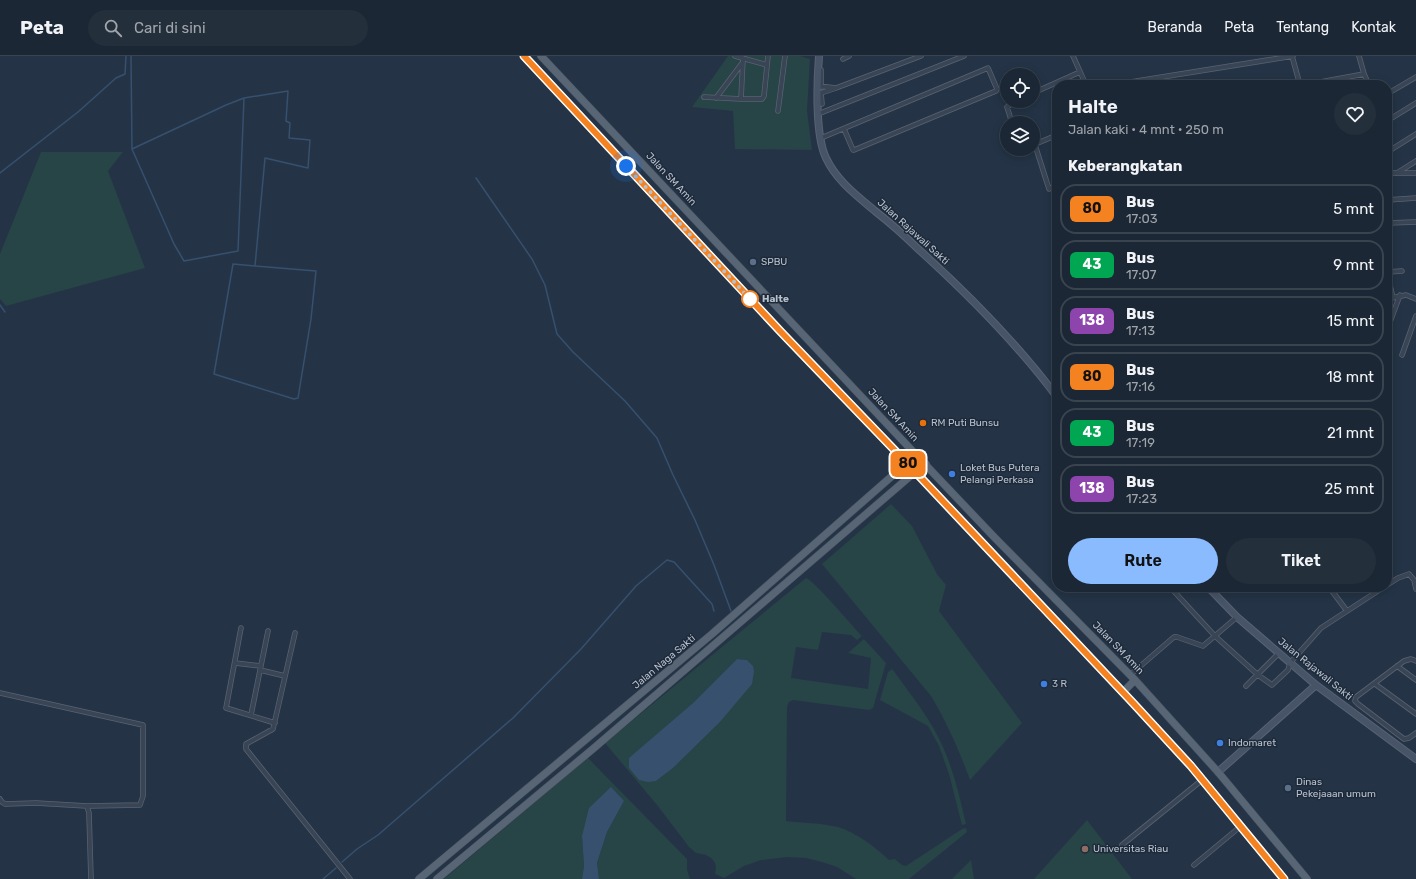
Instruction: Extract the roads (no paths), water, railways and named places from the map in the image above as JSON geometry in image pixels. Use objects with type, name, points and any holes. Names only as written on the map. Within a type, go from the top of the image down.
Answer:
[{"type":"main road","points":[[524,56],[766,316],[1123,692],[1202,780],[1284,879]]},
{"type":"main road","name":"Jalan SM Amin","points":[[541,56],[996,539],[1133,677],[1218,772],[1307,879]]},
{"type":"main road","name":"Jalan Rajawali Sakti","points":[[818,56],[818,114],[825,156],[832,170],[838,178],[918,248],[986,314],[1010,339],[1052,391]]},
{"type":"main road","points":[[864,419],[873,409]]},
{"type":"main road","name":"Jalan Naga Sakti","points":[[419,879],[712,634],[906,462],[916,455]]},
{"type":"main road","name":"Jalan Naga Sakti","points":[[437,879],[594,748],[926,464]]},
{"type":"main road","name":"Jalan Rajawali Sakti","points":[[1213,592],[1278,654],[1316,685],[1416,759]]},
{"type":"main road","points":[[1123,692],[1133,677]]},
{"type":"main road","points":[[1218,772],[1316,685]]},
{"type":"street","points":[[735,56],[743,60],[767,65]]},
{"type":"street","points":[[704,97],[741,99],[763,98],[768,56]]},
{"type":"street","points":[[778,111],[785,56]]},
{"type":"street","points":[[843,59],[849,56]]},
{"type":"street","points":[[822,104],[819,94],[913,57],[921,56]]},
{"type":"street","points":[[818,114],[964,56]]},
{"type":"street","points":[[1073,56],[1084,80]]},
{"type":"street","points":[[1143,80],[1292,56],[1299,80]]},
{"type":"street","points":[[1359,56],[1367,80]]},
{"type":"street","points":[[716,98],[743,60]]},
{"type":"street","points":[[741,99],[743,60]]},
{"type":"street","points":[[821,138],[988,68],[997,89],[854,150],[844,129]]},
{"type":"street","points":[[821,70],[819,87],[836,88]]},
{"type":"street","points":[[1062,80],[1080,72]]},
{"type":"street","points":[[1338,80],[1364,74]]},
{"type":"street","points":[[1392,91],[1416,77]]},
{"type":"street","points":[[1040,90],[1052,85]]},
{"type":"street","points":[[1392,119],[1416,103]]},
{"type":"street","points":[[1392,149],[1416,134]]},
{"type":"street","points":[[1040,142],[1052,137]]},
{"type":"street","points":[[1038,156],[1049,188],[1052,187]]},
{"type":"street","points":[[1396,173],[1416,161]]},
{"type":"street","points":[[1392,173],[1416,173]]},
{"type":"street","points":[[1392,200],[1416,198]]},
{"type":"street","points":[[1392,223],[1416,222]]},
{"type":"street","points":[[1392,272],[1402,271]]},
{"type":"street","points":[[1392,294],[1393,298],[1406,295],[1416,299]]},
{"type":"street","points":[[1392,317],[1400,296]]},
{"type":"street","points":[[1402,355],[1416,316]]},
{"type":"street","points":[[1392,582],[1409,574],[1412,576],[1416,588]]},
{"type":"street","points":[[1175,592],[1215,636],[1270,684],[1274,684],[1288,670],[1290,663],[1321,628],[1376,592]]},
{"type":"street","points":[[1333,592],[1347,611]]},
{"type":"street","points":[[1133,677],[1174,637],[1203,646],[1237,616]]},
{"type":"street","points":[[242,628],[226,708],[274,723]]},
{"type":"street","points":[[251,715],[268,631]]},
{"type":"street","points":[[295,633],[273,729],[246,744],[246,749],[350,879]]},
{"type":"street","points":[[1246,686],[1278,654]]},
{"type":"street","points":[[1416,661],[1408,660],[1397,666],[1356,697],[1355,701],[1404,739],[1409,738],[1416,732]]},
{"type":"street","points":[[235,663],[260,668],[285,676]]},
{"type":"street","points":[[1397,666],[1416,680]]},
{"type":"street","points":[[1375,684],[1416,714]]},
{"type":"street","points":[[0,693],[143,725],[144,796],[140,805],[87,806],[36,803],[5,804],[0,799]]},
{"type":"street","points":[[1378,731],[1383,723]]},
{"type":"street","points":[[1122,845],[1202,780]]},
{"type":"street","points":[[87,806],[89,813],[91,879]]},
{"type":"street","points":[[1194,865],[1241,826]]},
{"type":"water","points":[[737,659],[747,660],[753,666],[754,671],[752,684],[719,723],[673,768],[656,781],[648,782],[639,780],[629,768],[629,758],[692,704]]},
{"type":"water","points":[[611,787],[624,801],[607,832],[597,863],[599,879],[582,879],[584,866],[582,836],[589,808]]},
{"type":"waterway","points":[[0,173],[78,112],[116,78],[125,74],[126,56]]},
{"type":"waterway","points":[[131,56],[132,149],[174,244],[184,261],[238,251],[244,98],[132,149]]},
{"type":"waterway","points":[[244,98],[288,91],[286,121],[290,123],[289,138],[310,140],[308,168],[265,158],[255,266],[316,271],[311,319],[298,398],[294,399],[214,374],[233,264],[255,266]]},
{"type":"waterway","points":[[476,178],[532,259],[545,285],[557,334],[573,352],[625,401],[657,438],[695,520],[731,611]]},
{"type":"waterway","points":[[0,305],[5,312]]},
{"type":"waterway","points":[[342,862],[357,849],[378,835],[513,718],[581,649],[636,586],[667,560],[674,562],[712,604],[714,611]]},
{"type":"waterway","points":[[323,879],[336,868]]},
{"type":"place","name":"SPBU","points":[[753,262]]},
{"type":"place","name":"Halte","points":[[750,299]]},
{"type":"place","name":"RM Puti Bunsu","points":[[923,423]]},
{"type":"place","name":"Loket Bus Putera Pelangi Perkasa","points":[[952,474]]},
{"type":"place","name":"3 R","points":[[1044,684]]},
{"type":"place","name":"Indomaret","points":[[1220,743]]},
{"type":"place","name":"Dinas Pekejaaan umum","points":[[1288,788]]},
{"type":"place","name":"Universitas Riau","points":[[1085,849]]}]
